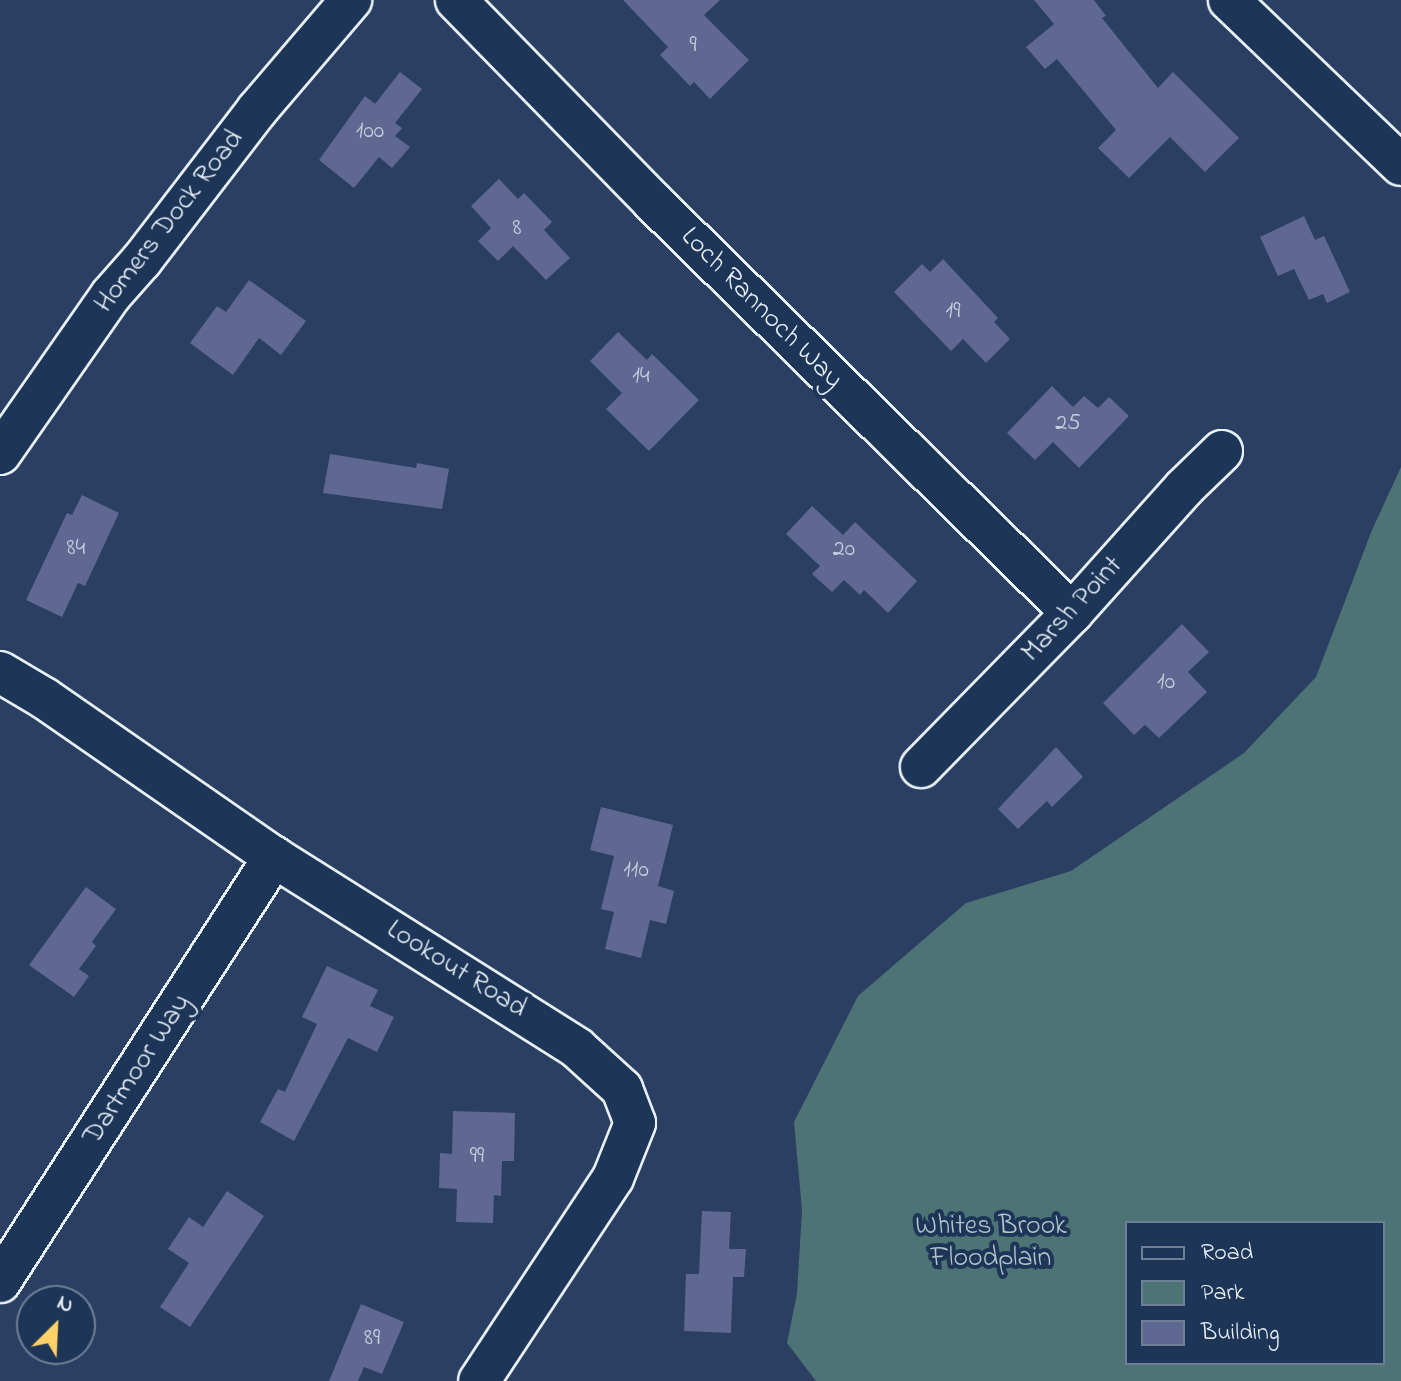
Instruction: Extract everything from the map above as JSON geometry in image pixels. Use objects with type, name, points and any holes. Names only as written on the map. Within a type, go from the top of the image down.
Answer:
[{"type":"street","name":"Homers Dock Road","points":[[0,454],[111,295],[142,260],[257,110],[351,0]]},
{"type":"street","name":"Loch Rannoch Way","points":[[456,0],[664,213],[1072,613]]},
{"type":"street","points":[[1229,0],[1401,165]]},
{"type":"street","name":"Marsh Point","points":[[921,767],[1072,613],[1184,488],[1222,451]]},
{"type":"street","name":"Lookout Road","points":[[0,672],[44,698],[274,857],[564,1039],[605,1071],[622,1089],[635,1123],[613,1178],[584,1228],[479,1381]]},
{"type":"street","name":"Dartmoor Way","points":[[0,1282],[274,857]]},
{"type":"green space","name":"Whites Brook Floodplain","points":[[1401,467],[1401,1381],[816,1381],[787,1343],[797,1294],[802,1210],[794,1122],[858,996],[966,903],[1071,871],[1244,753],[1316,677],[1372,530]]},
{"type":"building","points":[[623,0],[720,0],[704,15],[749,60],[710,99],[694,82],[690,86],[660,55],[668,47]]},
{"type":"building","points":[[1034,0],[1094,0],[1106,16],[1102,18],[1158,88],[1173,72],[1239,138],[1205,172],[1170,137],[1129,178],[1098,148],[1116,130],[1057,59],[1045,69],[1026,47],[1054,24]]},
{"type":"building","points":[[400,72],[422,89],[395,123],[402,128],[395,136],[410,147],[392,168],[379,157],[354,188],[319,160],[365,96],[375,104]]},
{"type":"building","points":[[499,179],[518,199],[524,193],[552,222],[544,230],[570,258],[546,280],[513,246],[498,261],[478,241],[491,228],[471,206]]},
{"type":"building","points":[[1304,216],[1315,240],[1324,236],[1350,292],[1327,303],[1323,294],[1309,300],[1294,269],[1278,276],[1260,237]]},
{"type":"building","points":[[943,259],[998,318],[994,322],[1010,339],[986,363],[963,339],[951,351],[894,292],[922,264],[930,272]]},
{"type":"building","points":[[249,280],[306,321],[281,355],[259,338],[233,375],[190,343],[217,306],[226,312]]},
{"type":"building","points":[[618,332],[647,360],[652,354],[699,400],[649,451],[606,409],[622,393],[590,361]]},
{"type":"building","points":[[1052,386],[1073,407],[1084,396],[1098,408],[1109,397],[1129,416],[1079,468],[1053,442],[1035,460],[1007,433]]},
{"type":"building","points":[[330,454],[416,468],[417,463],[449,469],[442,509],[323,493]]},
{"type":"building","points":[[82,495],[119,513],[85,586],[78,583],[62,617],[26,600],[67,513],[72,515]]},
{"type":"building","points":[[812,506],[843,535],[855,522],[917,581],[888,613],[864,590],[860,595],[844,580],[832,592],[812,574],[820,566],[786,534]]},
{"type":"building","points":[[1182,624],[1209,652],[1188,672],[1207,692],[1159,738],[1145,725],[1134,735],[1103,703]]},
{"type":"building","points":[[1056,747],[1083,777],[1052,807],[1047,801],[1018,829],[998,809]]},
{"type":"building","points":[[601,807],[673,825],[658,886],[674,891],[666,924],[650,920],[641,958],[605,949],[614,912],[601,909],[614,856],[590,850]]},
{"type":"building","points":[[86,887],[116,909],[92,942],[96,946],[79,969],[89,976],[74,997],[29,965]]},
{"type":"building","points":[[327,966],[378,990],[370,1006],[394,1017],[377,1052],[348,1038],[294,1141],[260,1122],[278,1089],[285,1092],[317,1024],[302,1017]]},
{"type":"building","points":[[453,1111],[515,1113],[514,1161],[502,1161],[501,1196],[494,1195],[493,1223],[456,1222],[457,1189],[439,1188],[440,1153],[452,1154]]},
{"type":"building","points":[[227,1191],[264,1216],[190,1327],[160,1307],[189,1263],[168,1249],[189,1217],[203,1227]]},
{"type":"building","points":[[702,1211],[731,1212],[729,1249],[746,1249],[744,1277],[733,1277],[731,1333],[684,1331],[686,1274],[699,1274]]},
{"type":"building","points":[[361,1304],[404,1322],[382,1374],[364,1367],[358,1381],[329,1381]]}]
